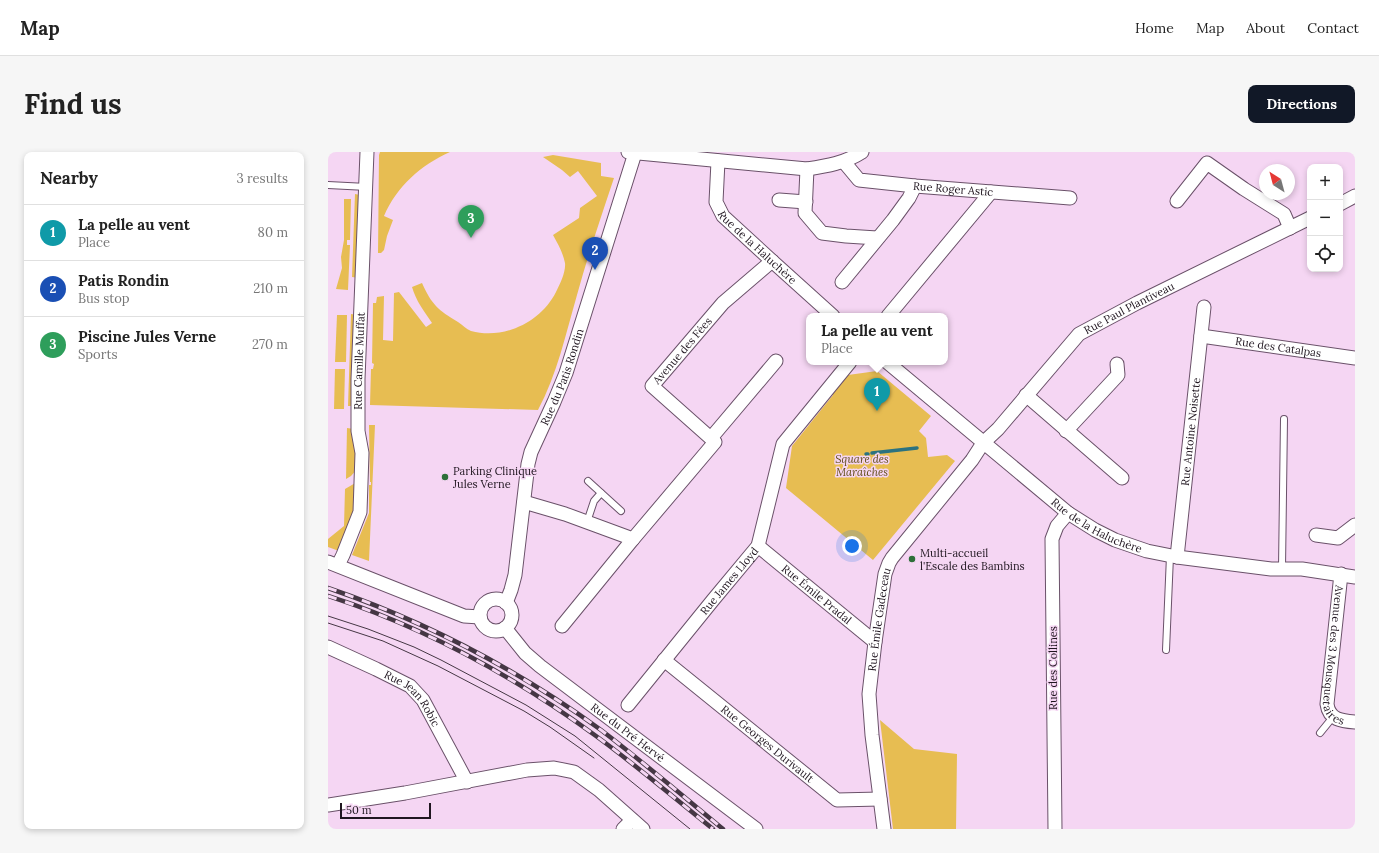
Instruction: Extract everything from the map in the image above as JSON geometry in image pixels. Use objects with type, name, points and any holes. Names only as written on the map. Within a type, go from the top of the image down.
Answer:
[{"type":"street","name":"Rue Camille Muffat","points":[[333,563],[343,555],[360,512],[362,452],[358,431],[358,379],[367,187],[367,152]]},
{"type":"street","points":[[631,153],[808,169],[844,162],[862,152]]},
{"type":"street","name":"Rue du Patis Rondin","points":[[506,603],[515,575],[528,464],[531,452],[566,373],[631,153]]},
{"type":"street","name":"Rue de la Haluchère","points":[[718,161],[716,202],[724,216],[772,262],[830,313]]},
{"type":"street","name":"Rue Roger Astic","points":[[844,162],[859,180],[915,186],[1070,198]]},
{"type":"street","points":[[1177,201],[1207,163],[1244,190],[1284,214],[1290,228]]},
{"type":"street","points":[[808,169],[805,213],[822,233],[877,238]]},
{"type":"street","points":[[842,282],[909,198],[915,186]]},
{"type":"street","points":[[890,313],[991,192]]},
{"type":"street","points":[[1343,202],[1355,196]]},
{"type":"street","points":[[779,200],[806,202]]},
{"type":"street","name":"Rue Paul Plantiveau","points":[[983,443],[998,429],[1079,334],[1137,303],[1307,220]]},
{"type":"street","name":"Avenue des Fées","points":[[712,438],[652,386],[723,303],[772,262]]},
{"type":"street","name":"Rue Antoine Noisette","points":[[1173,556],[1204,307]]},
{"type":"street","name":"Rue des Catalpas","points":[[1201,336],[1355,358]]},
{"type":"street","points":[[562,626],[715,442],[712,438],[776,361]]},
{"type":"street","points":[[1066,431],[1118,374],[1117,364]]},
{"type":"street","name":"Rue James Lloyd","points":[[628,705],[758,546],[783,444],[848,365]]},
{"type":"street","name":"Rue de la Haluchère","points":[[891,365],[1068,513],[1115,540],[1133,547],[1173,556],[1271,569],[1302,569],[1355,577]]},
{"type":"street","points":[[1026,395],[1122,478]]},
{"type":"street","name":"Rue Émile Gadeceau","points":[[884,829],[872,735],[869,694],[885,574],[889,563],[972,460],[983,443]]},
{"type":"street","points":[[524,502],[565,514],[633,539]]},
{"type":"street","name":"Rue des Collines","points":[[1055,829],[1052,539],[1057,526],[1068,513]]},
{"type":"street","points":[[1316,535],[1338,538],[1355,525]]},
{"type":"street","name":"Rue Émile Pradal","points":[[758,546],[875,642]]},
{"type":"street","points":[[333,563],[464,616],[480,616]]},
{"type":"street","name":"Avenue des 3 Mousquetaires","points":[[1341,574],[1327,704],[1333,717],[1339,720],[1355,722]]},
{"type":"street","points":[[497,600],[506,603],[512,614],[510,624],[495,632],[482,624],[480,616],[482,607],[487,602],[497,600]]},
{"type":"street","name":"Rue du Pré Hervé","points":[[505,628],[525,653],[540,666],[756,829]]},
{"type":"street","name":"Rue Jean Robic","points":[[328,647],[410,686],[422,700],[467,782]]},
{"type":"street","name":"Rue Georges Durivault","points":[[664,660],[837,800],[880,799]]},
{"type":"street","points":[[328,805],[412,792],[527,770],[554,768],[574,772],[599,790],[628,824],[642,829]]},
{"type":"lane","points":[[328,185],[367,187]]},
{"type":"lane","points":[[1282,568],[1284,419]]},
{"type":"lane","points":[[588,481],[620,511]]},
{"type":"lane","points":[[587,522],[594,501],[601,493]]},
{"type":"lane","points":[[1166,650],[1173,556]]},
{"type":"lane","points":[[1320,733],[1333,717]]},
{"type":"green space","points":[[380,152],[450,152],[429,163],[420,170],[396,195],[384,216],[393,220],[384,250],[381,253],[378,253],[379,155]]},
{"type":"green space","points":[[553,155],[601,163],[601,176],[614,178],[586,265],[556,368],[545,397],[538,410],[370,405],[371,369],[373,369],[374,364],[372,363],[373,303],[376,303],[377,297],[384,296],[383,340],[393,341],[394,293],[399,292],[426,327],[432,323],[418,301],[412,287],[422,283],[429,297],[440,310],[471,331],[496,333],[508,331],[531,320],[549,303],[561,282],[565,267],[562,252],[553,235],[579,218],[580,208],[597,196],[578,171],[570,177],[543,157]]},
{"type":"green space","points":[[355,194],[360,195],[359,278],[352,277]]},
{"type":"green space","points":[[344,199],[351,199],[350,240],[347,240],[347,245],[350,245],[348,290],[336,289],[342,268],[341,257],[344,240]]},
{"type":"green space","points":[[351,314],[358,315],[355,406],[348,406]]},
{"type":"green space","points":[[337,315],[347,315],[346,362],[335,362]]},
{"type":"green space","points":[[335,369],[345,369],[344,409],[334,409]]},
{"type":"green space","name":"Square des Maraîches","points":[[877,371],[931,416],[919,431],[926,438],[928,457],[947,455],[955,461],[873,560],[786,488],[792,446],[833,395],[829,391],[844,372],[848,375]]},
{"type":"green space","points":[[369,425],[375,425],[369,561],[352,555],[369,513],[369,485],[371,485],[371,482]]},
{"type":"green space","points":[[347,428],[354,429],[358,468],[346,479]]},
{"type":"green space","points":[[357,482],[357,511],[339,551],[328,547],[328,539],[344,526],[345,489]]},
{"type":"green space","points":[[880,720],[914,749],[957,754],[956,829],[893,829]]},
{"type":"waterway","points":[[872,453],[917,448]]},
{"type":"tram line","points":[[328,616],[368,629],[414,647],[526,705],[575,736],[690,829]]},
{"type":"tram line","points":[[328,623],[383,641],[438,666],[524,711],[550,727],[594,758]]},
{"type":"railway","points":[[328,588],[364,601],[435,632],[504,667],[537,687],[601,730],[723,829]]},
{"type":"railway","points":[[328,596],[364,608],[434,638],[501,674],[565,714],[596,736],[713,829]]},
{"type":"place","name":"Piscine Jules Verne","points":[[471,238]]},
{"type":"place","name":"Patis Rondin","points":[[595,270]]},
{"type":"place","name":"La pelle au vent","points":[[877,411]]},
{"type":"place","name":"Parking Clinique Jules Verne","points":[[445,477]]},
{"type":"place","name":"Multi-accueil l'Escale des Bambins","points":[[912,559]]}]
